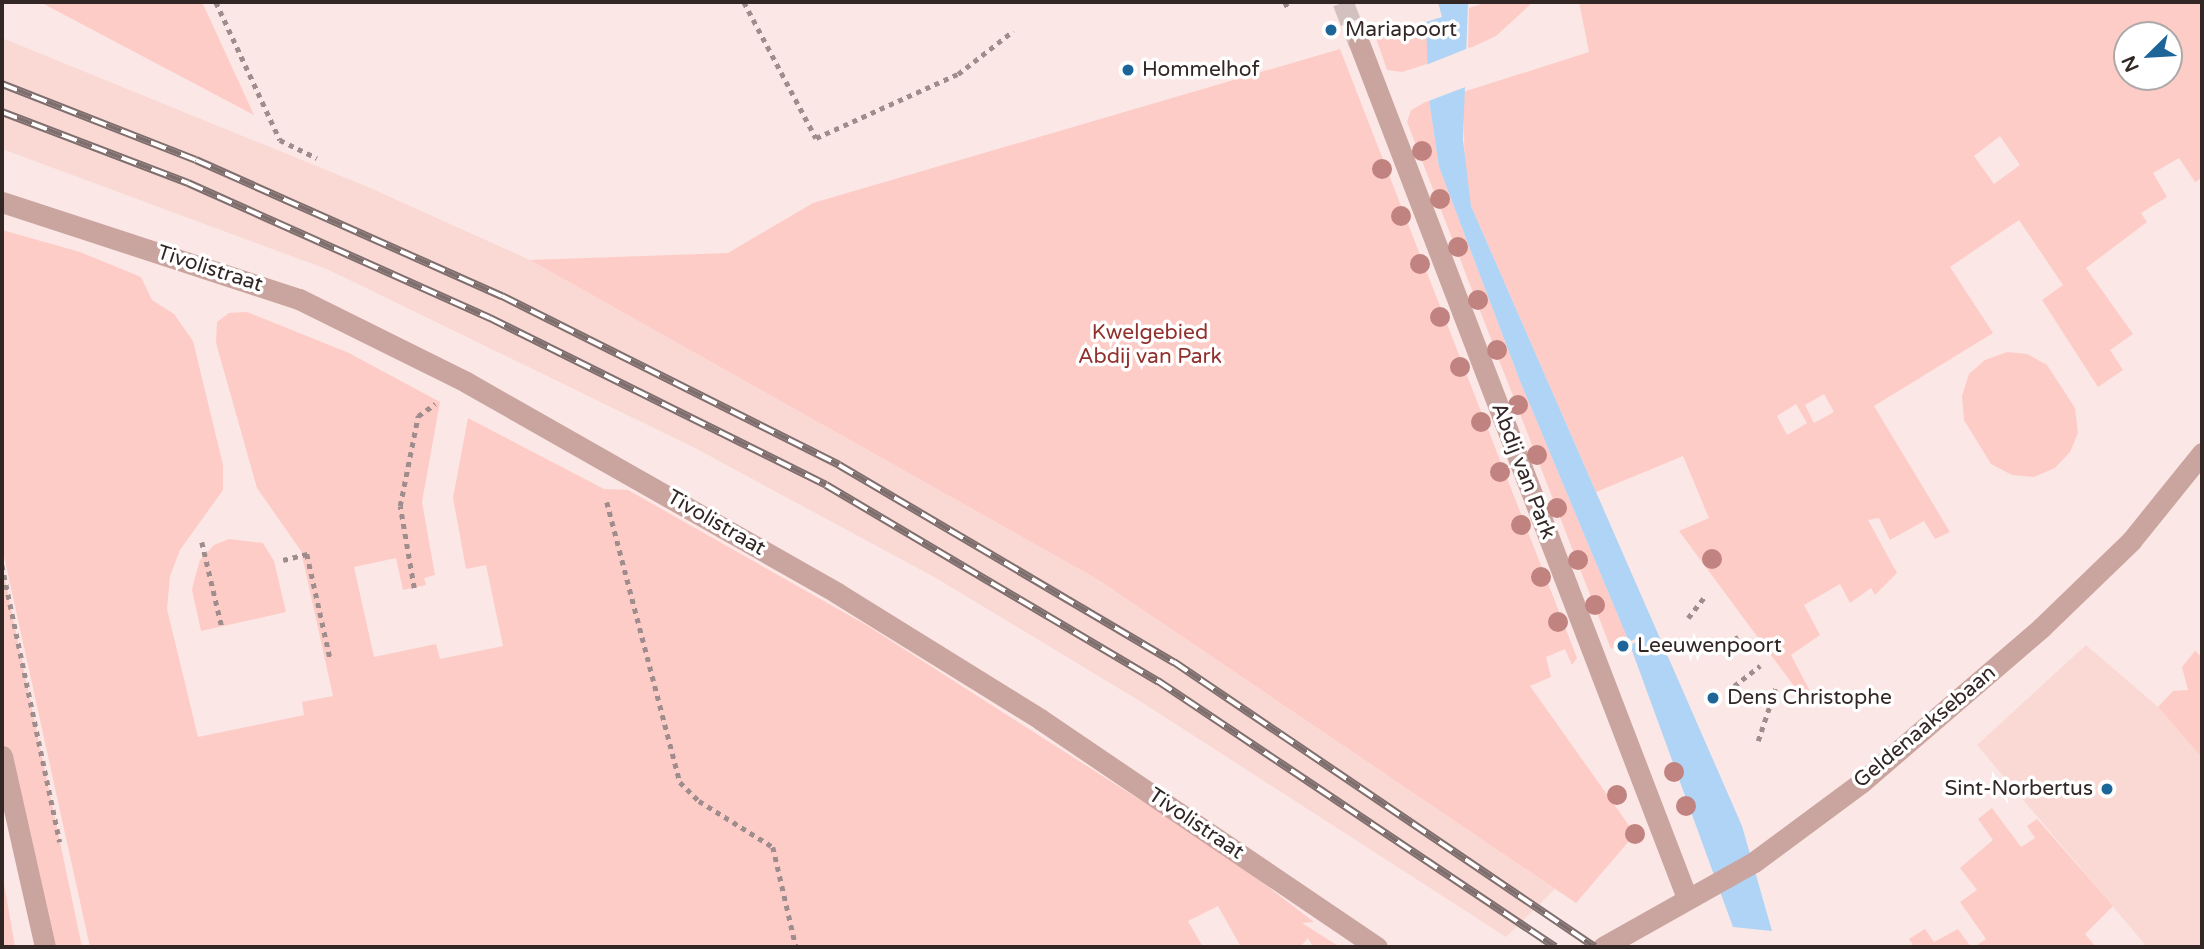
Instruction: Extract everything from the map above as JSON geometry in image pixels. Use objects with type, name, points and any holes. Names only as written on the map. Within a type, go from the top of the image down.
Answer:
[{"type":"street","name":"Abdij van Park","points":[[1359,43],[1688,898]]},
{"type":"street","name":"Tivolistraat","points":[[2,202],[299,299],[466,382],[837,593],[1040,719],[1377,947]]},
{"type":"street","name":"Geldenaaksebaan","points":[[1603,947],[1754,862],[1862,782],[2042,627],[2131,541],[2202,453]]},
{"type":"street","points":[[2,756],[45,947]]},
{"type":"path","points":[[216,2],[280,140],[317,158]]},
{"type":"path","points":[[744,2],[816,138],[958,74],[1013,31]]},
{"type":"path","points":[[1285,2],[1288,8]]},
{"type":"path","points":[[414,588],[400,506],[418,416],[466,382]]},
{"type":"path","points":[[594,453],[680,782],[699,801],[773,846],[796,947]]},
{"type":"path","points":[[202,541],[222,627]]},
{"type":"path","points":[[283,560],[307,554],[330,658]]},
{"type":"path","points":[[2,565],[62,852]]},
{"type":"path","points":[[1688,618],[1706,596]]},
{"type":"path","points":[[1718,648],[1738,637]]},
{"type":"path","points":[[1734,686],[1760,666]]},
{"type":"path","points":[[1758,741],[1776,687]]},
{"type":"shaded area","points":[[2,38],[368,187],[530,260],[1097,579],[1555,889],[1506,937],[1143,703],[936,578],[695,448],[329,270],[2,149]]},
{"type":"shaded area","name":"Sint-Norbertus","points":[[2086,645],[2158,707],[2202,758],[2202,947],[2147,947],[1977,745]]},
{"type":"green space","points":[[40,2],[202,2],[254,115]]},
{"type":"green space","points":[[1488,2],[1533,2],[1496,36],[1468,49],[1469,8]]},
{"type":"green space","points":[[1579,2],[2202,2],[2202,178],[2195,182],[2179,158],[2153,173],[2167,197],[2141,213],[2147,222],[2086,268],[2133,334],[2110,350],[2123,370],[2098,387],[2042,300],[2063,285],[2019,220],[1950,267],[1993,333],[1874,406],[1950,532],[1935,539],[1924,521],[1890,540],[1879,518],[1868,520],[1897,573],[1875,595],[1871,588],[1850,603],[1840,584],[1804,605],[1820,635],[1791,655],[1812,695],[1805,701],[1679,531],[1709,518],[1683,456],[1596,492],[1471,206],[1465,180],[1463,92],[1589,52]],"holes":[[[2000,136],[2020,165],[1994,184],[1974,156]],[[1824,394],[1834,412],[1814,423],[1805,405]],[[1796,404],[1807,423],[1787,435],[1777,416]]]},
{"type":"green space","points":[[1426,22],[1430,63],[1402,72],[1387,70],[1376,38]]},
{"type":"green space","name":"Kwelgebied Abdij van Park","points":[[1340,49],[1577,658],[1572,665],[1565,649],[1546,657],[1551,677],[1530,686],[1635,834],[1576,903],[1097,579],[530,260],[728,253],[813,203]]},
{"type":"green space","points":[[1429,100],[1439,167],[1520,381],[1629,642],[1611,649],[1407,122],[1411,110]]},
{"type":"green space","points":[[2,230],[80,252],[141,277],[152,300],[174,314],[193,341],[223,465],[223,490],[180,550],[170,576],[167,609],[198,737],[304,715],[302,702],[333,696],[301,551],[257,488],[216,343],[217,322],[229,313],[247,312],[349,353],[440,402],[422,502],[435,575],[424,578],[426,585],[403,590],[396,558],[354,567],[374,657],[436,644],[440,659],[503,646],[486,565],[466,569],[453,498],[468,418],[604,489],[628,490],[868,626],[1226,855],[1314,922],[1302,923],[1340,947],[1313,947],[1308,938],[1300,947],[1241,947],[1218,906],[1188,921],[1203,947],[90,947],[2,547]]},
{"type":"green space","points":[[2007,352],[2027,354],[2047,365],[2075,408],[2078,433],[2070,452],[2055,468],[2034,477],[2012,475],[1991,464],[1964,420],[1962,396],[1969,374],[1985,360]]},
{"type":"green space","points":[[229,539],[263,543],[274,561],[286,612],[201,631],[192,590],[200,560],[214,545]]},
{"type":"green space","points":[[2,565],[82,947],[43,947],[2,764]]},
{"type":"green space","points":[[2195,651],[2202,657],[2202,758],[2158,707],[2173,691],[2188,690],[2182,667]]},
{"type":"green space","points":[[1992,808],[2021,847],[2035,838],[2027,826],[2037,819],[2113,906],[2085,934],[2096,947],[1974,947],[1986,939],[1960,902],[1977,890],[1960,868],[1993,840],[1978,819]]},
{"type":"green space","points":[[2,872],[15,947],[2,947]]},
{"type":"green space","points":[[1925,929],[1934,942],[1958,929],[1971,947],[1914,947],[1909,939]]},
{"type":"water","points":[[1438,2],[1468,2],[1463,140],[1471,206],[1742,826],[1772,931],[1733,927],[1630,645],[1639,641],[1637,638],[1629,642],[1520,381],[1439,167],[1429,100],[1426,22],[1442,17]]},
{"type":"pier","points":[[1471,47],[1468,86],[1426,102],[1426,65]]},
{"type":"tunnel","points":[[1343,2],[1359,43]]},
{"type":"railway","points":[[2,84],[196,160],[502,296],[839,465],[1174,662],[1595,947]]},
{"type":"railway","points":[[2,112],[188,183],[490,318],[826,485],[1158,681],[1555,947]]},
{"type":"place","name":"Mariapoort","points":[[1331,30]]},
{"type":"place","name":"Hommelhof","points":[[1128,70]]},
{"type":"place","name":"Leeuwenpoort","points":[[1623,646]]},
{"type":"place","name":"Dens Christophe","points":[[1713,698]]},
{"type":"place","name":"Sint-Norbertus","points":[[2107,789]]}]
